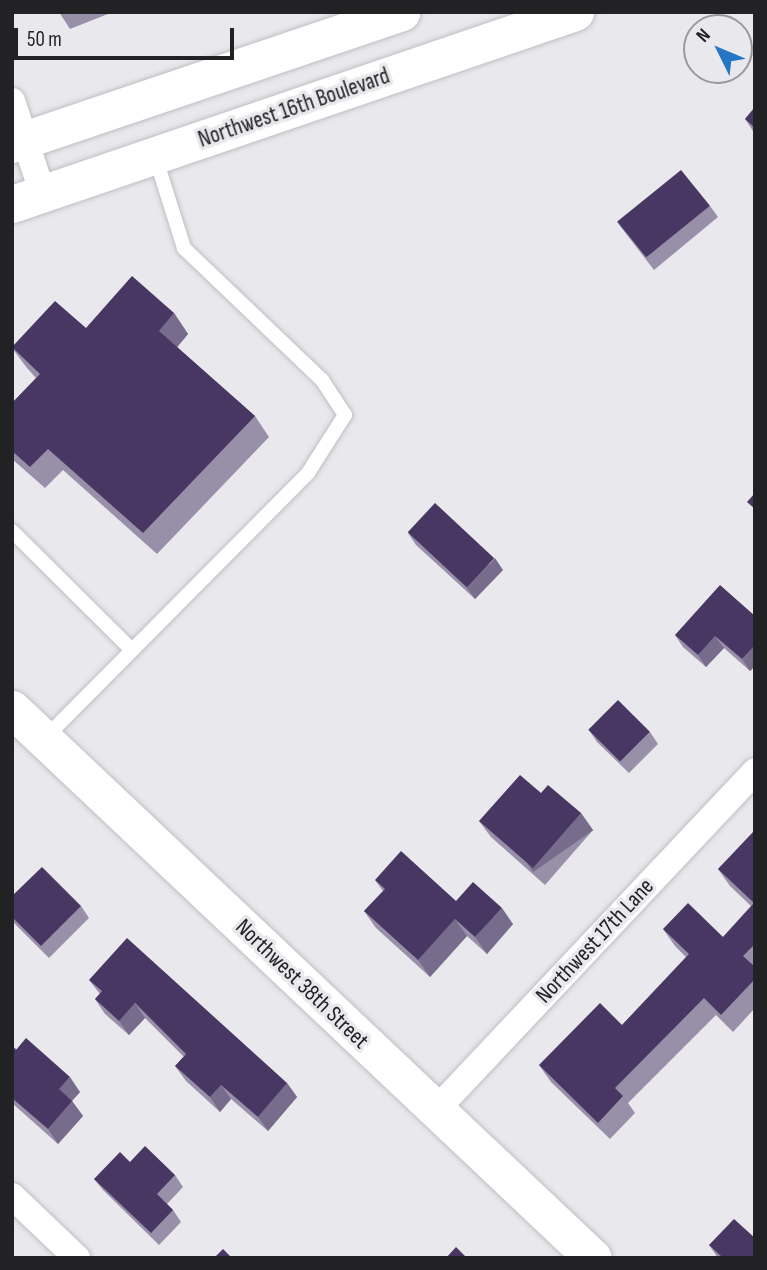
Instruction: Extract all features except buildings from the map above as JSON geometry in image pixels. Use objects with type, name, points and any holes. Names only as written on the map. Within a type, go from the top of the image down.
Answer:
[{"type":"main road","points":[[19,142],[401,12]]},
{"type":"main road","name":"Northwest 16th Boulevard","points":[[28,199],[575,12]]},
{"type":"main road","name":"Northwest 38th Street","points":[[12,709],[593,1258]]},
{"type":"street","points":[[12,101],[28,199]]},
{"type":"street","name":"Northwest 17th Lane","points":[[435,1111],[755,771]]},
{"type":"street","points":[[12,1196],[76,1258]]},
{"type":"lane","points":[[44,739],[308,473],[345,415],[322,380],[184,248],[155,155]]},
{"type":"lane","points":[[12,531],[132,649]]}]
